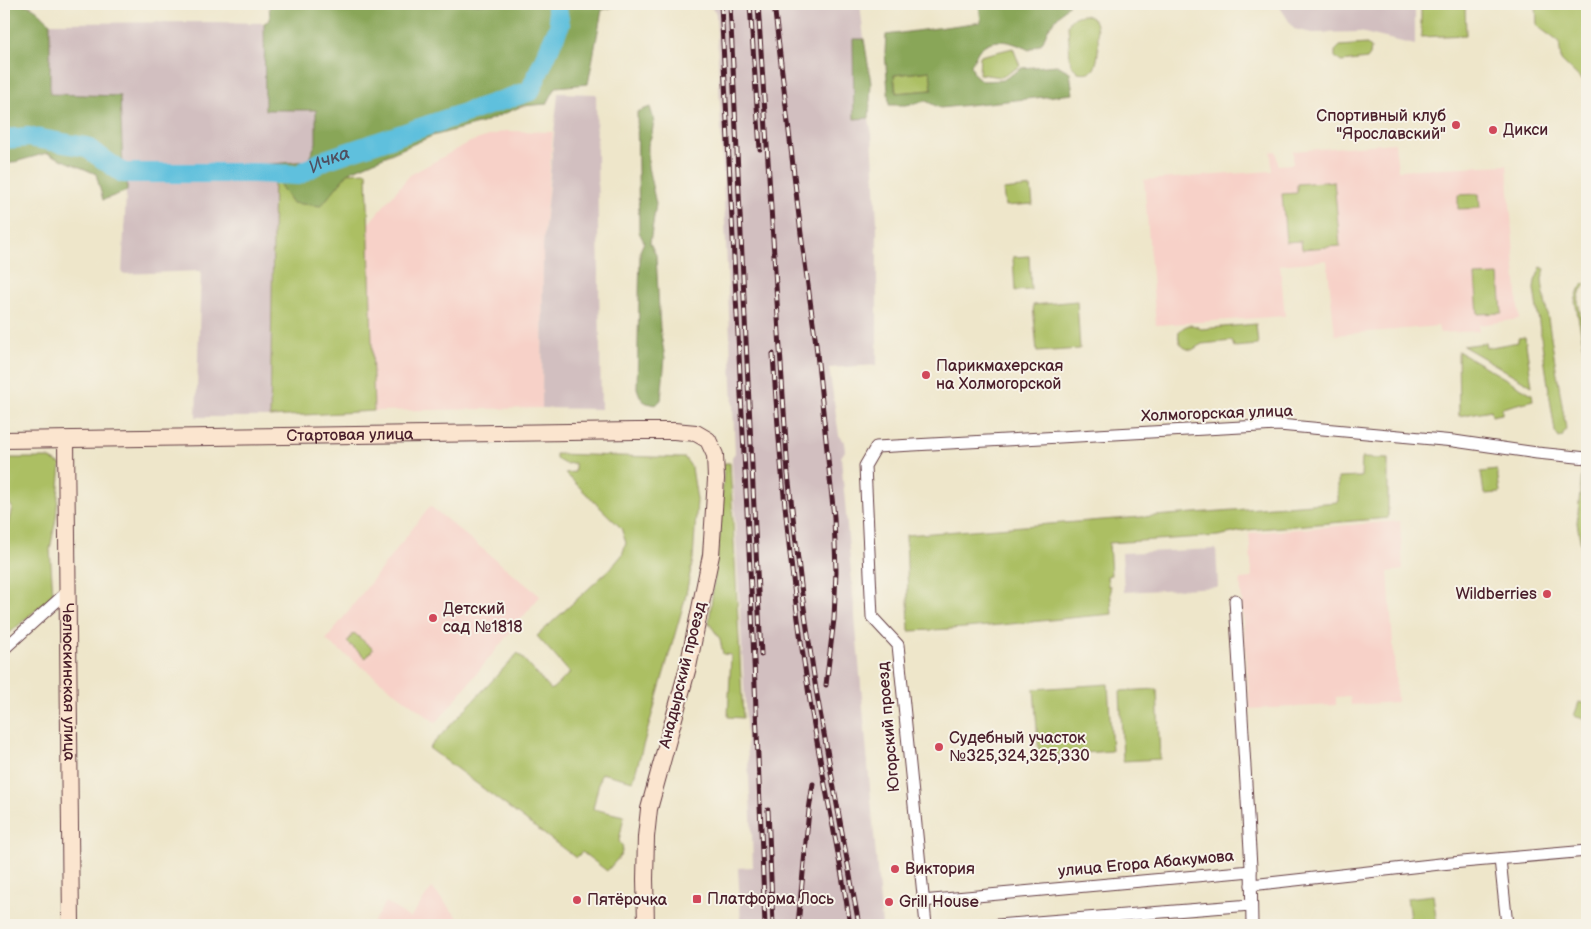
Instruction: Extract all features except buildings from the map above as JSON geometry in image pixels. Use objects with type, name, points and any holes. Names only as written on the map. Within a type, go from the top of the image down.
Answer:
[{"type":"street","name":"Холмогорская улица","points":[[876,447],[1279,425],[1454,441],[1543,454],[1587,458]]},
{"type":"street","name":"Стартовая улица","points":[[4,440],[560,431],[674,431],[696,433]]},
{"type":"street","name":"Анадырский проезд","points":[[646,925],[646,837],[650,809],[688,667],[711,555],[716,479],[715,455],[708,440],[696,433]]},
{"type":"street","name":"Челюскинская улица","points":[[66,440],[70,925]]},
{"type":"street","name":"Югорский проезд","points":[[876,447],[865,466],[872,617],[898,645],[922,901],[926,925]]},
{"type":"street","points":[[4,649],[68,592]]},
{"type":"street","name":"улица Егора Абакумова","points":[[922,901],[1251,871],[1235,600]]},
{"type":"street","points":[[1251,885],[1587,851]]},
{"type":"street","points":[[1500,859],[1507,925]]},
{"type":"street","points":[[1251,871],[1252,925]]},
{"type":"street","points":[[998,925],[1251,905]]},
{"type":"shaded area","points":[[707,4],[860,4],[864,39],[853,40],[855,119],[869,118],[872,135],[877,222],[877,365],[829,368],[839,435],[844,442],[845,451],[841,457],[882,925],[741,925],[738,868],[753,867],[752,834],[732,463],[732,457],[735,453],[716,12]]},
{"type":"shaded area","points":[[1278,4],[1415,4],[1415,45],[1360,32],[1312,33],[1294,29]]},
{"type":"shaded area","points":[[50,23],[264,23],[265,109],[317,110],[316,143],[308,161],[236,167],[123,167],[50,94]]},
{"type":"shaded area","points":[[558,93],[596,94],[601,409],[542,408],[543,246]]},
{"type":"shaded area","points":[[505,131],[553,132],[543,247],[542,408],[374,411],[369,223],[410,175],[470,142]]},
{"type":"shaded area","points":[[1395,143],[1398,170],[1507,165],[1519,319],[1479,325],[1479,331],[1440,333],[1438,326],[1335,335],[1327,260],[1280,265],[1285,316],[1156,325],[1144,180],[1272,171],[1271,152],[1276,151],[1278,165],[1293,164],[1293,151]]},
{"type":"shaded area","points":[[127,174],[274,176],[270,417],[196,417],[201,271],[122,274]]},
{"type":"shaded area","name":"Детский сад №1818","points":[[430,506],[540,596],[436,723],[326,640]]},
{"type":"shaded area","points":[[1400,521],[1403,570],[1388,572],[1397,702],[1351,705],[1350,696],[1336,697],[1336,705],[1250,709],[1240,579],[1252,578],[1249,533]]},
{"type":"shaded area","points":[[1216,549],[1218,587],[1124,592],[1122,553]]},
{"type":"shaded area","points":[[432,888],[464,925],[371,925],[386,902],[410,918]]},
{"type":"green space","points":[[4,4],[30,6],[50,23],[50,94],[120,96],[123,167],[236,167],[308,161],[316,143],[316,110],[265,110],[264,23],[270,20],[269,4],[624,4],[602,10],[588,84],[556,87],[547,104],[522,106],[482,123],[432,136],[349,172],[321,206],[292,203],[274,176],[128,174],[127,191],[103,200],[96,174],[47,153],[4,165]]},
{"type":"green space","points":[[979,4],[1069,4],[1049,27],[1042,43],[1029,50],[1003,41],[990,43],[984,45],[979,50],[971,65],[974,74],[982,81],[1003,80],[1022,68],[1057,65],[1070,72],[1073,94],[940,108],[926,101],[906,105],[889,105],[885,52],[886,35],[981,22]],"holes":[[[930,71],[932,90],[896,93],[894,75]]]},
{"type":"green space","points":[[1421,4],[1465,4],[1466,35],[1421,37]]},
{"type":"green space","points":[[1536,4],[1587,4],[1587,85],[1561,60],[1559,42],[1537,26]]},
{"type":"green space","points":[[1082,15],[1093,19],[1098,36],[1097,60],[1093,70],[1090,72],[1078,72],[1071,65],[1070,59],[1068,25],[1074,18]]},
{"type":"green space","points":[[853,39],[864,39],[871,83],[869,118],[854,119]]},
{"type":"green space","points":[[1367,44],[1371,48],[1367,59],[1341,62],[1335,57],[1335,51],[1340,46]]},
{"type":"green space","points":[[1013,48],[1020,66],[1002,77],[979,74],[980,56]]},
{"type":"green space","points":[[931,71],[932,90],[896,93],[894,75]]},
{"type":"green space","points":[[650,107],[654,120],[648,145],[648,167],[656,204],[650,243],[656,255],[660,329],[665,358],[661,400],[656,405],[643,400],[637,388],[640,251],[644,242],[639,232],[637,112]]},
{"type":"green space","points":[[367,172],[374,411],[270,417],[274,176]]},
{"type":"green space","points":[[1334,181],[1340,246],[1302,249],[1301,241],[1286,242],[1282,194],[1297,193],[1297,184]]},
{"type":"green space","points":[[1031,187],[1033,204],[1005,206],[1003,190]]},
{"type":"green space","points":[[1479,194],[1480,208],[1458,209],[1458,195]]},
{"type":"green space","points":[[1029,256],[1031,290],[1015,291],[1013,257]]},
{"type":"green space","points":[[1541,267],[1545,269],[1542,279],[1543,288],[1566,429],[1562,437],[1559,438],[1555,432],[1534,289]]},
{"type":"green space","points":[[1499,275],[1502,313],[1478,314],[1475,276]]},
{"type":"green space","points":[[1585,283],[1578,301],[1587,350],[1587,364],[1575,301],[1579,289]]},
{"type":"green space","points":[[1077,301],[1080,349],[1037,352],[1033,305]]},
{"type":"green space","points":[[1256,324],[1258,345],[1234,347],[1232,341],[1202,344],[1192,350],[1183,347],[1179,339],[1179,332],[1189,325],[1201,329]]},
{"type":"green space","points":[[1525,337],[1532,386],[1463,346],[1485,343],[1486,348],[1518,342],[1518,338]]},
{"type":"green space","points":[[1458,351],[1532,394],[1533,400],[1502,408],[1502,414],[1492,416],[1491,410],[1459,416]]},
{"type":"green space","points":[[556,454],[685,458],[692,468],[697,500],[693,559],[685,599],[633,781],[601,773],[593,809],[624,816],[619,841],[623,847],[621,855],[607,871],[582,852],[576,858],[429,748],[518,653],[551,690],[570,673],[537,636],[611,568],[622,555],[626,543],[621,528],[565,473],[575,472],[575,463],[565,464],[556,459]]},
{"type":"green space","points":[[4,458],[49,458],[61,465],[56,518],[50,549],[53,595],[4,638],[4,543],[12,507],[4,496]]},
{"type":"green space","points":[[1362,458],[1388,459],[1388,518],[1247,530],[1218,536],[1109,543],[1111,575],[1107,576],[1108,586],[1110,586],[1112,614],[909,631],[906,535],[1338,502],[1338,478],[1361,477]]},
{"type":"green space","points":[[724,463],[730,463],[743,718],[728,717],[731,655],[723,654],[720,639],[709,623],[720,530]]},
{"type":"green space","points":[[1497,470],[1500,493],[1484,494],[1481,472]]},
{"type":"green space","points":[[1582,472],[1587,473],[1587,574],[1577,523]]},
{"type":"green space","points":[[354,633],[373,649],[366,658],[347,642]]},
{"type":"green space","points":[[1108,684],[1112,751],[1039,756],[1034,689]]},
{"type":"green space","points":[[1157,689],[1160,759],[1123,761],[1120,691]]},
{"type":"green space","points":[[1579,702],[1587,704],[1587,720],[1574,716]]},
{"type":"green space","points":[[1433,895],[1437,925],[1411,925],[1407,898]]},
{"type":"waterway","name":"Ичка","points":[[4,139],[29,137],[86,147],[123,173],[298,175],[325,160],[530,91],[560,24],[556,4]]},
{"type":"railway","points":[[721,4],[751,589],[765,925]]},
{"type":"railway","points":[[730,4],[761,655]]},
{"type":"railway","points":[[750,4],[760,149]]},
{"type":"railway","points":[[758,4],[788,474],[802,594],[816,690],[859,925]]},
{"type":"railway","points":[[774,4],[816,344],[834,517],[836,571],[834,619],[826,685]]},
{"type":"railway","points":[[773,354],[783,482],[797,610],[814,724],[850,925]]},
{"type":"railway","points":[[798,925],[813,784]]},
{"type":"railway","points":[[768,810],[773,925]]},
{"type":"place","name":"Спортивный клуб \"Ярославский\"","points":[[1456,125]]},
{"type":"place","name":"Дикси","points":[[1493,130]]},
{"type":"place","name":"Парикмахерская на Холмогорской","points":[[926,375]]},
{"type":"place","name":"Wildberries","points":[[1547,594]]},
{"type":"place","name":"Детский сад №1818","points":[[433,618]]},
{"type":"place","name":"Судебный участок №325,324,325,330","points":[[939,747]]},
{"type":"place","name":"Виктория","points":[[895,869]]},
{"type":"place","name":"Платформа Лось","points":[[697,899]]},
{"type":"place","name":"Пятёрочка","points":[[577,900]]},
{"type":"place","name":"Grill House","points":[[889,902]]}]
